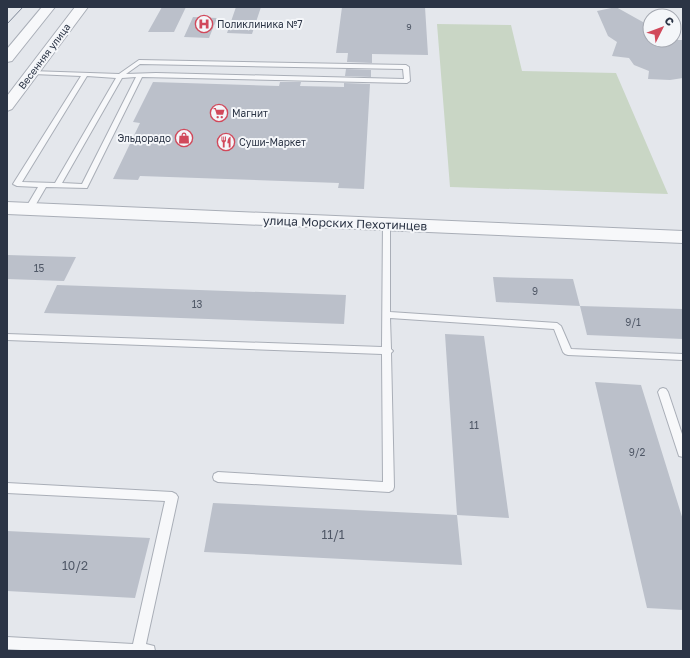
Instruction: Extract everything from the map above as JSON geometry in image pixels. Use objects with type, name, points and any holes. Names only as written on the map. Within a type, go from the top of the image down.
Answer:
[{"type":"street","points":[[7,58],[49,7]]},
{"type":"street","name":"Весенняя улица","points":[[7,106],[82,7]]},
{"type":"street","name":"улица Морских Пехотинцев","points":[[7,208],[683,237]]},
{"type":"lane","points":[[33,72],[120,76],[156,75],[407,81],[406,67],[139,62],[120,76],[57,185]]},
{"type":"lane","points":[[85,74],[18,184],[84,186],[140,76]]},
{"type":"lane","points":[[29,209],[43,185]]},
{"type":"lane","points":[[218,477],[389,487],[386,224]]},
{"type":"lane","points":[[386,315],[557,326],[568,352],[683,357]]},
{"type":"lane","points":[[7,337],[388,350]]},
{"type":"lane","points":[[663,392],[683,453]]},
{"type":"lane","points":[[7,488],[172,496],[143,651],[7,643]]},
{"type":"green space","points":[[437,24],[511,25],[522,71],[616,73],[668,194],[450,187]]},
{"type":"building","points":[[162,7],[186,7],[174,32],[148,32]]},
{"type":"building","points":[[236,7],[261,7],[252,34],[227,33]]},
{"type":"building","points":[[342,7],[425,7],[428,55],[372,54],[372,63],[347,62],[348,53],[336,53]]},
{"type":"building","points":[[616,7],[642,22],[642,48],[682,48],[683,40],[683,78],[670,80],[648,79],[649,71],[634,65],[629,58],[612,56],[617,42],[608,36],[597,11]]},
{"type":"building","points":[[193,17],[217,18],[209,38],[184,37]]},
{"type":"building","points":[[346,69],[371,70],[371,77],[345,76]]},
{"type":"building","points":[[153,82],[279,86],[280,82],[301,82],[300,86],[344,87],[344,83],[370,84],[364,189],[338,188],[339,183],[140,176],[138,180],[113,179],[140,123],[133,122]]},
{"type":"building","points":[[7,255],[76,257],[64,281],[7,279]]},
{"type":"building","points":[[493,277],[573,279],[580,306],[496,302]]},
{"type":"building","points":[[57,285],[346,295],[344,324],[44,313]]},
{"type":"building","points":[[580,306],[683,309],[683,339],[587,335]]},
{"type":"building","points":[[445,334],[484,336],[509,518],[457,515]]},
{"type":"building","points":[[595,382],[641,385],[683,520],[683,610],[647,608]]},
{"type":"building","points":[[213,503],[457,515],[462,565],[204,552]]},
{"type":"building","points":[[7,531],[150,538],[135,598],[7,591]]},
{"type":"tram line","points":[[7,24],[23,7]]},
{"type":"place","name":"Поликлиника №7","points":[[204,24]]},
{"type":"place","name":"Магнит","points":[[219,113]]},
{"type":"place","name":"Эльдорадо","points":[[184,138]]},
{"type":"place","name":"Суши-Маркет","points":[[226,142]]}]
